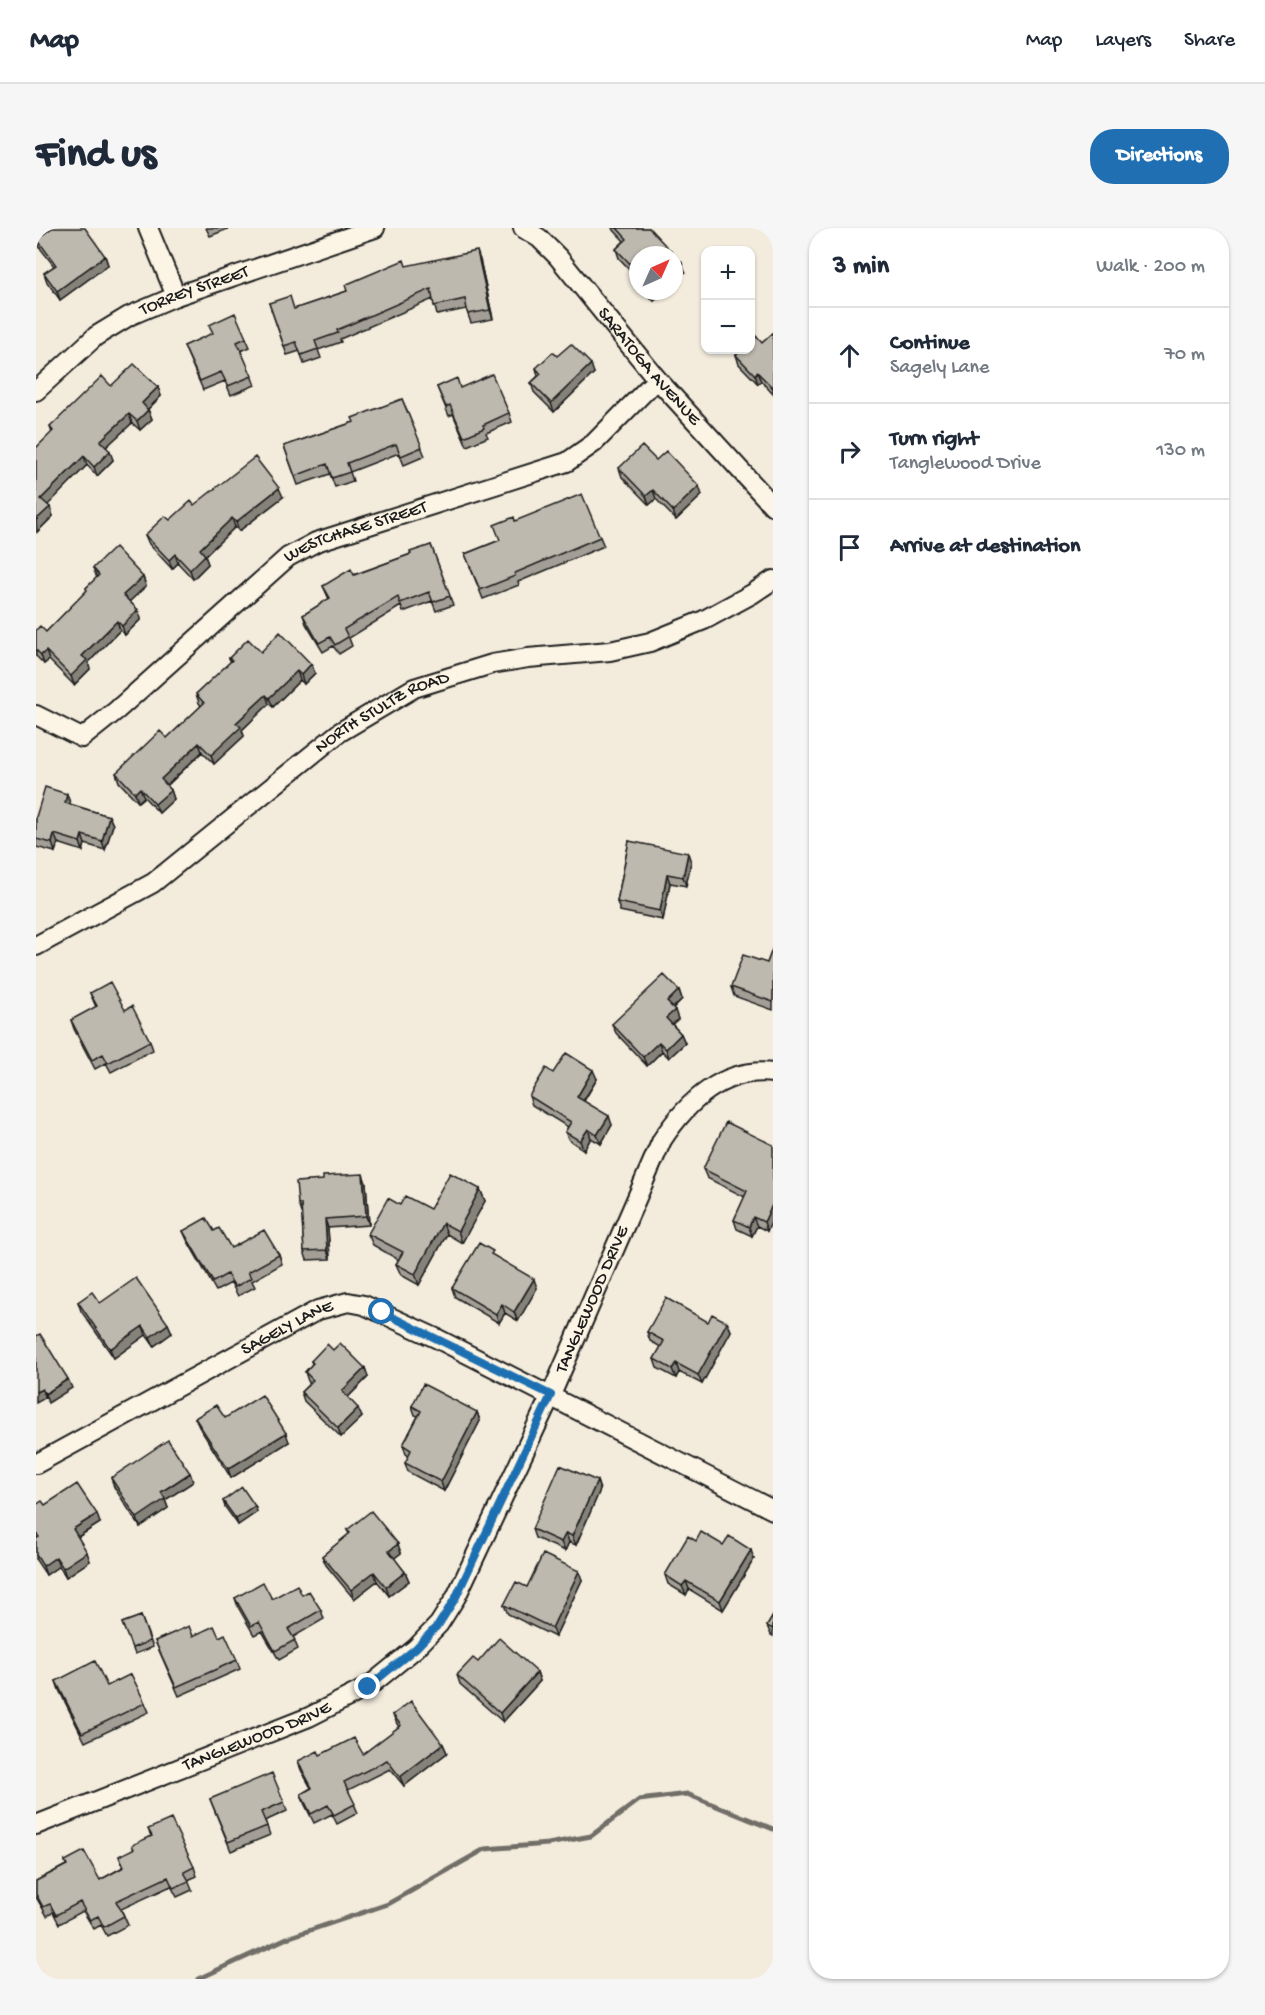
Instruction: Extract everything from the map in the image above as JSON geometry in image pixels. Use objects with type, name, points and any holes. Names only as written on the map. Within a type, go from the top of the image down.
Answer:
[{"type":"street","points":[[148,228],[176,296]]},
{"type":"street","name":"TORREY STREET","points":[[36,391],[96,336],[112,325],[176,296],[375,228]]},
{"type":"street","name":"SARATOGA AVENUE","points":[[524,228],[558,257],[657,379],[773,506]]},
{"type":"street","name":"WESTCHASE STREET","points":[[36,715],[82,738],[117,710],[288,557],[316,542],[567,462],[594,444],[657,379]]},
{"type":"street","name":"NORTH STULTZ ROAD","points":[[36,946],[153,883],[340,732],[414,688],[492,664],[528,658],[610,651],[650,642],[704,620],[773,580]]},
{"type":"street","name":"TANGLEWOOD DRIVE","points":[[36,1825],[309,1717],[368,1687],[416,1648],[439,1624],[456,1597],[551,1395],[662,1140],[674,1122],[706,1091],[737,1075],[751,1072],[773,1073]]},
{"type":"street","name":"SAGELY LANE","points":[[36,1464],[318,1310],[348,1302],[382,1312],[551,1395],[773,1510]]},
{"type":"building","points":[[52,228],[85,228],[105,256],[57,291],[44,273],[56,265],[37,239]]},
{"type":"building","points":[[617,228],[649,228],[666,246],[629,246],[629,263],[616,249],[627,239]]},
{"type":"building","points":[[477,251],[490,310],[468,314],[465,299],[434,306],[431,289],[337,330],[338,333],[315,341],[318,349],[301,355],[296,342],[284,346],[269,303],[290,296],[294,309],[347,291],[345,285],[404,260],[406,266]]},
{"type":"building","points":[[235,313],[246,338],[237,342],[252,376],[228,386],[221,372],[200,381],[184,346],[213,333],[209,325]]},
{"type":"building","points":[[773,333],[773,388],[757,372],[755,375],[736,355],[755,354],[756,336],[762,343]]},
{"type":"building","points":[[571,344],[591,364],[551,403],[531,383],[541,374],[536,368],[553,352],[557,356]]},
{"type":"building","points":[[134,364],[158,387],[142,403],[148,410],[137,421],[129,414],[100,441],[110,451],[94,467],[84,456],[41,499],[50,507],[36,520],[36,448],[53,431],[50,427],[102,376],[111,386]]},
{"type":"building","points":[[492,374],[509,413],[464,437],[450,405],[446,407],[437,387],[457,378],[460,388]]},
{"type":"building","points":[[402,399],[422,447],[401,456],[396,444],[347,463],[350,472],[332,478],[327,464],[295,476],[284,446],[354,422],[352,418]]},
{"type":"building","points":[[642,446],[656,460],[666,451],[699,486],[673,511],[653,490],[646,496],[619,468]]},
{"type":"building","points":[[255,457],[279,488],[236,522],[232,518],[200,549],[205,555],[190,570],[175,554],[169,560],[145,535],[165,516],[170,520],[191,501],[194,505]]},
{"type":"building","points":[[582,494],[600,537],[480,590],[465,554],[500,540],[494,525],[514,517],[515,521]]},
{"type":"building","points":[[431,545],[450,596],[433,602],[429,592],[400,603],[398,597],[344,629],[348,637],[335,645],[330,637],[319,643],[303,615],[330,598],[323,586],[351,569],[354,575]]},
{"type":"building","points":[[115,547],[143,577],[123,595],[138,610],[122,626],[117,621],[82,656],[87,660],[71,676],[46,651],[41,655],[36,650],[36,630],[40,626],[46,632],[87,590],[86,588],[99,575],[93,568]]},
{"type":"building","points":[[280,632],[311,664],[301,675],[297,671],[269,698],[266,695],[236,723],[241,727],[211,755],[199,743],[161,779],[171,790],[155,804],[140,788],[135,793],[116,773],[160,731],[167,738],[204,703],[196,694],[232,660],[229,658],[248,639],[261,652]]},
{"type":"building","points":[[45,787],[67,794],[65,803],[109,816],[102,841],[82,835],[80,842],[54,834],[52,843],[36,839],[36,817]]},
{"type":"building","points":[[629,841],[688,853],[683,877],[667,874],[660,911],[617,902]]},
{"type":"building","points":[[773,947],[773,1002],[731,987],[743,955],[767,963]]},
{"type":"building","points":[[664,975],[679,990],[667,1002],[675,1010],[666,1018],[681,1034],[666,1049],[659,1042],[643,1057],[612,1024]]},
{"type":"building","points":[[110,982],[125,1010],[132,1006],[150,1041],[108,1063],[103,1054],[92,1060],[71,1020],[97,1006],[90,993]]},
{"type":"building","points":[[566,1053],[593,1070],[577,1097],[609,1116],[597,1135],[588,1129],[580,1141],[565,1132],[571,1122],[529,1096],[546,1068],[553,1073]]},
{"type":"building","points":[[726,1122],[773,1145],[773,1203],[764,1222],[753,1217],[749,1227],[734,1220],[747,1191],[703,1169]]},
{"type":"building","points":[[450,1173],[480,1189],[458,1231],[443,1223],[415,1274],[396,1264],[403,1252],[368,1234],[388,1198],[400,1205],[405,1196],[430,1209]]},
{"type":"building","points":[[363,1174],[366,1216],[325,1219],[327,1250],[304,1251],[301,1204],[298,1204],[296,1182],[323,1180],[323,1176]]},
{"type":"building","points":[[206,1218],[214,1231],[219,1228],[231,1248],[264,1230],[279,1255],[248,1272],[251,1278],[235,1287],[227,1274],[213,1282],[183,1231]]},
{"type":"building","points":[[479,1243],[493,1251],[491,1254],[534,1279],[514,1312],[502,1304],[496,1314],[452,1288]]},
{"type":"building","points":[[136,1278],[168,1324],[150,1337],[143,1326],[110,1349],[78,1302],[92,1292],[100,1303]]},
{"type":"building","points":[[666,1298],[708,1322],[712,1314],[727,1322],[698,1375],[676,1363],[672,1369],[654,1359],[664,1341],[647,1332]]},
{"type":"building","points":[[40,1334],[68,1379],[45,1394],[42,1389],[36,1392],[36,1336]]},
{"type":"building","points":[[340,1343],[365,1368],[342,1391],[358,1408],[338,1428],[301,1392],[313,1380],[305,1372],[313,1363],[311,1361],[327,1344],[333,1350]]},
{"type":"building","points":[[423,1384],[477,1412],[441,1482],[405,1463],[411,1450],[403,1445],[421,1411],[412,1406]]},
{"type":"building","points":[[262,1395],[286,1433],[228,1469],[195,1418],[216,1405],[225,1418]]},
{"type":"building","points":[[168,1440],[190,1473],[161,1492],[165,1499],[137,1518],[111,1478]]},
{"type":"building","points":[[560,1465],[597,1481],[572,1536],[566,1533],[561,1542],[532,1529]]},
{"type":"building","points":[[77,1484],[97,1514],[73,1529],[87,1552],[63,1568],[56,1557],[43,1566],[36,1555],[36,1539],[39,1537],[36,1533],[36,1505],[42,1501],[45,1505]]},
{"type":"building","points":[[242,1487],[255,1506],[236,1519],[223,1501]]},
{"type":"building","points":[[371,1511],[398,1544],[389,1551],[405,1572],[386,1587],[374,1572],[351,1590],[322,1556],[350,1533],[347,1530]]},
{"type":"building","points":[[701,1532],[723,1545],[729,1536],[751,1550],[720,1601],[686,1581],[682,1586],[665,1575],[688,1536],[696,1541]]},
{"type":"building","points":[[543,1554],[579,1571],[552,1628],[504,1605],[516,1582],[527,1587]]},
{"type":"building","points":[[263,1582],[272,1599],[297,1585],[302,1595],[309,1591],[321,1610],[288,1629],[295,1640],[275,1651],[259,1622],[251,1626],[235,1598]]},
{"type":"building","points":[[141,1616],[150,1641],[132,1648],[122,1623]]},
{"type":"building","points":[[773,1616],[773,1629],[767,1626]]},
{"type":"building","points":[[189,1626],[193,1636],[214,1626],[219,1637],[225,1634],[237,1660],[176,1687],[155,1641]]},
{"type":"building","points":[[499,1638],[537,1672],[500,1713],[457,1675],[473,1658],[478,1662]]},
{"type":"building","points":[[95,1661],[107,1686],[131,1674],[145,1703],[82,1733],[56,1681]]},
{"type":"building","points":[[411,1701],[443,1744],[400,1777],[387,1760],[344,1782],[355,1804],[334,1815],[328,1805],[311,1814],[301,1794],[312,1788],[298,1761],[318,1751],[320,1755],[354,1738],[363,1754],[401,1725],[393,1715]]},
{"type":"building","points":[[272,1773],[284,1802],[261,1812],[267,1826],[228,1842],[210,1799]]},
{"type":"building","points":[[171,1819],[194,1867],[184,1872],[189,1881],[173,1888],[168,1877],[116,1901],[124,1916],[104,1927],[98,1916],[90,1920],[80,1902],[56,1915],[50,1904],[43,1907],[36,1894],[36,1881],[67,1865],[65,1861],[84,1851],[100,1880],[124,1867],[119,1856],[134,1849],[132,1845],[152,1836],[148,1829]]},
{"type":"waterway","points":[[198,1979],[287,1938],[388,1904],[485,1849],[548,1844],[591,1836],[639,1800],[687,1794],[773,1829]]},
{"type":"route","points":[[368,1687],[416,1648],[439,1624],[456,1597],[551,1395],[382,1312]]}]
